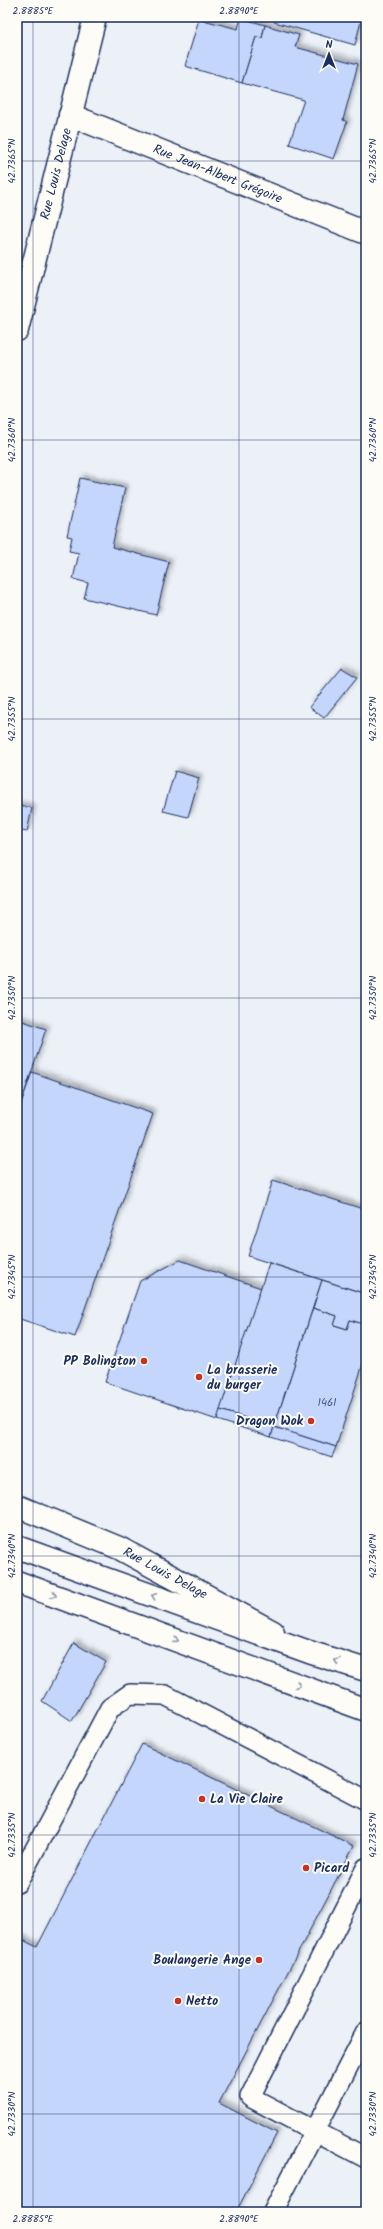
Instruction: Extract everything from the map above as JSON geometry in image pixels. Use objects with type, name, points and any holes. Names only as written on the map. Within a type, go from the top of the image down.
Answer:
[{"type":"main road","name":"Rue Louis Delage","points":[[17,330],[95,17]]},
{"type":"main road","name":"Rue Jean-Albert Grégoire","points":[[70,116],[366,233]]},
{"type":"main road","name":"Rue Louis Delage","points":[[17,1506],[119,1548],[309,1652]]},
{"type":"main road","points":[[17,1547],[309,1652],[366,1670]]},
{"type":"main road","points":[[17,1582],[366,1710]]},
{"type":"lane","points":[[17,1883],[110,1708],[130,1694],[165,1695],[366,1800]]},
{"type":"lane","points":[[366,1868],[250,2098],[315,2130],[366,2158]]},
{"type":"lane","points":[[274,2212],[366,2032]]},
{"type":"shaded area","points":[[17,17],[366,17],[366,2212],[17,2212]]},
{"type":"building","points":[[275,17],[362,17],[355,45],[274,22]]},
{"type":"building","points":[[241,18],[265,25],[262,38],[256,37],[242,83],[185,66],[199,19],[238,29]]},
{"type":"building","points":[[265,25],[299,35],[295,47],[358,64],[343,120],[347,122],[334,159],[289,144],[304,100],[242,83],[256,37],[262,38]]},
{"type":"building","points":[[80,478],[125,488],[112,547],[169,562],[156,615],[84,598],[88,583],[73,579],[79,553],[69,551],[72,537],[67,536]]},
{"type":"building","points":[[342,668],[357,677],[324,718],[309,707]]},
{"type":"building","points":[[175,771],[199,778],[188,817],[163,811]]},
{"type":"building","points":[[17,805],[32,808],[27,832],[17,830]]},
{"type":"building","points":[[17,1019],[46,1029],[17,1115]]},
{"type":"building","points":[[32,1072],[153,1114],[75,1337],[17,1318],[17,1115]]},
{"type":"building","points":[[273,1180],[366,1210],[366,1294],[248,1256]]},
{"type":"building","points":[[180,1260],[261,1288],[217,1420],[105,1382],[140,1281]]},
{"type":"building","points":[[269,1263],[322,1280],[274,1427],[220,1410]]},
{"type":"building","points":[[322,1280],[366,1294],[366,1325],[350,1320],[347,1329],[334,1325],[337,1316],[313,1308]]},
{"type":"building","points":[[313,1308],[337,1316],[334,1325],[347,1329],[350,1320],[366,1325],[366,1355],[336,1447],[274,1427]]},
{"type":"building","points":[[220,1410],[274,1427],[271,1437],[217,1420]]},
{"type":"building","points":[[274,1427],[336,1447],[332,1457],[271,1437]]},
{"type":"building","points":[[74,1643],[106,1662],[72,1721],[42,1701]]},
{"type":"building","points":[[142,1744],[354,1846],[219,2103],[277,2133],[236,2212],[17,2212],[17,1937],[37,1947]]},
{"type":"place","name":"PP Bolington","points":[[144,1361]]},
{"type":"place","name":"La brasserie du burger","points":[[199,1377]]},
{"type":"place","name":"Dragon Wok","points":[[311,1421]]},
{"type":"place","name":"La Vie Claire","points":[[202,1799]]},
{"type":"place","name":"Picard","points":[[306,1868]]},
{"type":"place","name":"Boulangerie Ange","points":[[259,1960]]},
{"type":"place","name":"Netto","points":[[178,2001]]}]
